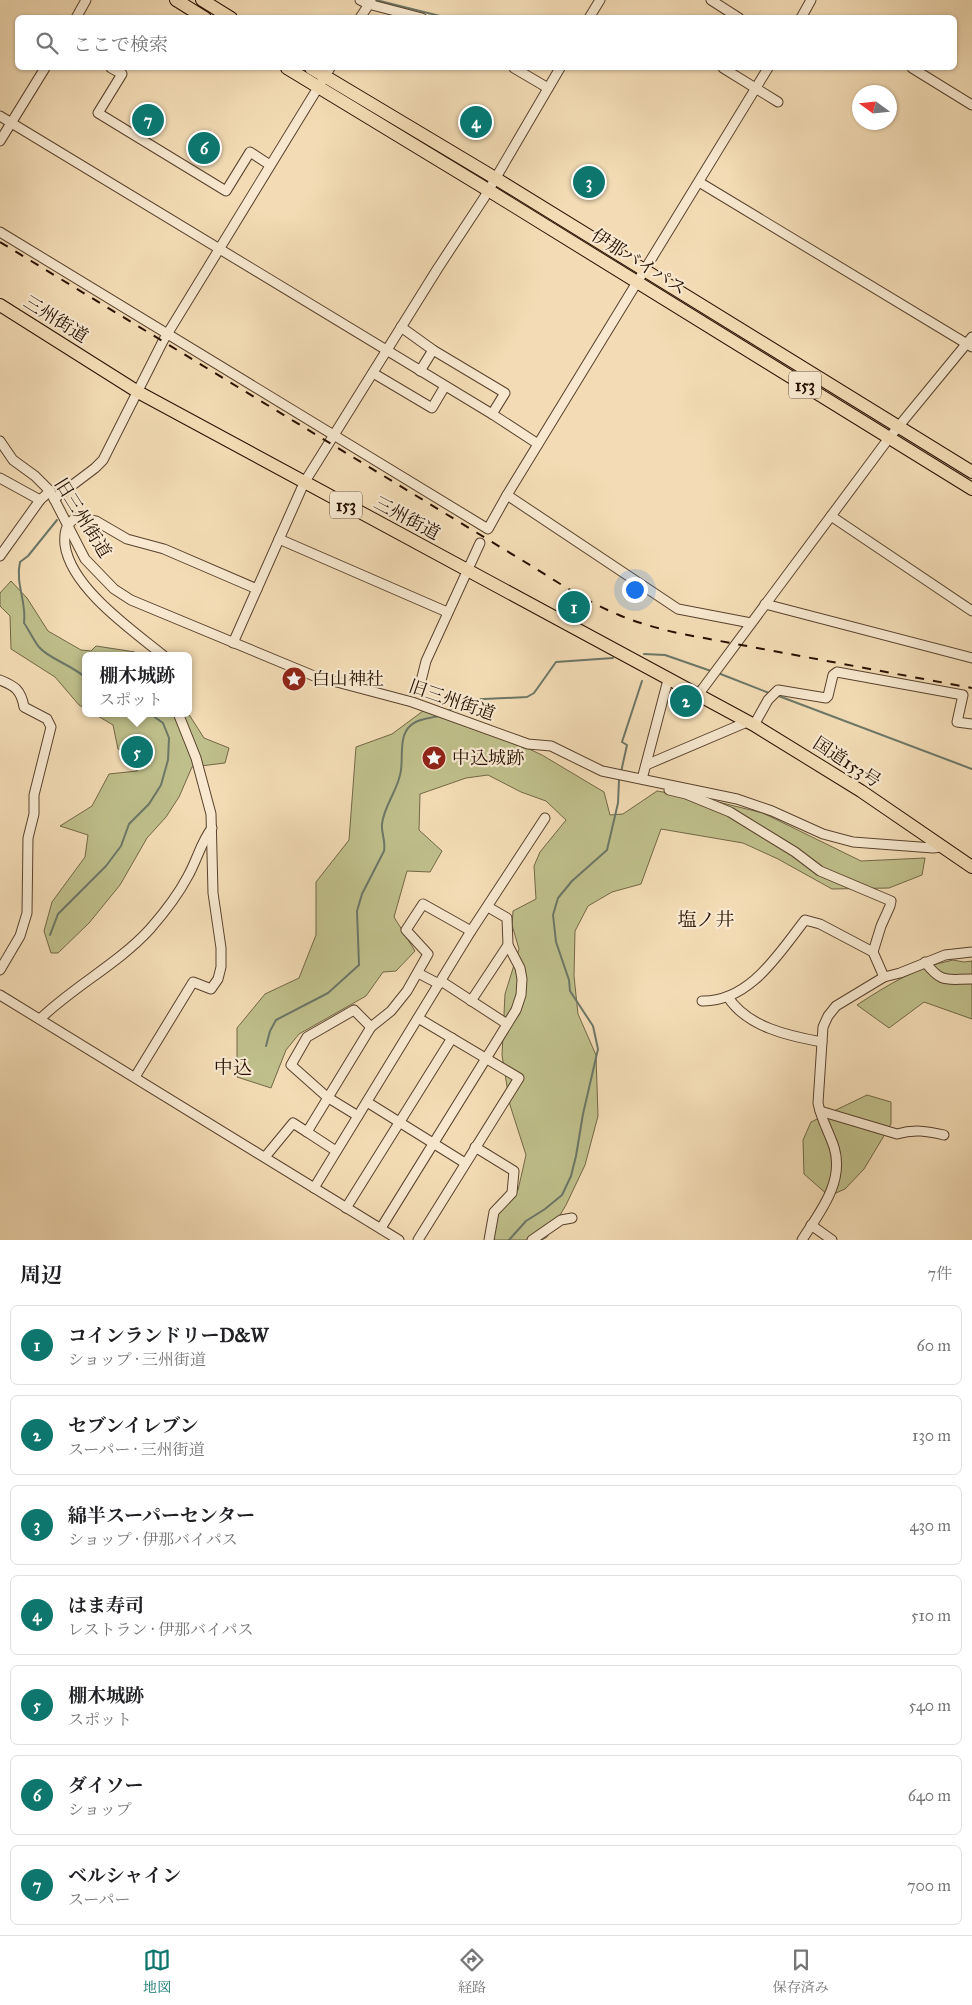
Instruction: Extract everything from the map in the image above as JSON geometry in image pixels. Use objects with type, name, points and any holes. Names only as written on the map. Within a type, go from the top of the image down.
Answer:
[{"type":"highway","points":[[176,0],[200,15]]},
{"type":"highway","points":[[202,0],[225,15]]},
{"type":"highway","name":"伊那バイパス","points":[[295,70],[324,77],[640,277],[889,438],[972,488]]},
{"type":"highway","name":"伊那バイパス","points":[[640,277],[898,426],[972,472]]},
{"type":"highway","name":"三州街道","points":[[0,305],[138,392],[698,695]]},
{"type":"highway","name":"国道153号","points":[[698,695],[844,781],[972,867]]},
{"type":"street","points":[[78,15],[86,0]]},
{"type":"street","points":[[591,15],[600,0]]},
{"type":"street","points":[[711,0],[734,15]]},
{"type":"street","points":[[803,15],[811,0]]},
{"type":"street","points":[[361,15],[368,1],[412,15]]},
{"type":"street","points":[[0,141],[44,70]]},
{"type":"street","points":[[115,70],[122,74],[98,113],[226,191],[250,152],[270,164]]},
{"type":"street","points":[[517,70],[548,88]]},
{"type":"street","points":[[233,643],[304,483],[492,184],[559,70]]},
{"type":"street","points":[[726,70],[778,102]]},
{"type":"street","points":[[0,232],[488,528],[767,70]]},
{"type":"street","points":[[915,70],[972,105]]},
{"type":"street","points":[[0,556],[40,500],[52,495],[95,468],[103,460],[168,334],[324,77]]},
{"type":"street","points":[[0,116],[492,414],[538,444]]},
{"type":"street","points":[[698,695],[898,426],[970,342],[699,182]]},
{"type":"street","points":[[401,327],[433,350],[505,393],[492,414]]},
{"type":"street","points":[[420,371],[433,350]]},
{"type":"street","points":[[373,373],[432,408],[445,386]]},
{"type":"street","name":"旧三州街道","points":[[0,441],[13,460],[35,476],[52,495],[85,559],[114,588],[130,600],[314,676],[412,702],[528,744],[551,746],[602,771],[737,799],[772,810],[823,834],[853,842],[933,848],[942,847]]},
{"type":"street","points":[[0,478],[40,500]]},
{"type":"street","points":[[507,495],[678,609],[751,624]]},
{"type":"street","points":[[831,516],[972,611]]},
{"type":"street","points":[[159,652],[94,597],[79,580],[70,563],[64,534],[67,524],[75,518],[96,521],[127,539],[164,549],[257,589]]},
{"type":"street","points":[[279,539],[447,612]]},
{"type":"street","points":[[421,681],[426,661],[480,543]]},
{"type":"street","points":[[765,604],[972,658]]},
{"type":"street","points":[[646,765],[750,724],[773,694],[782,690],[826,698],[833,675],[837,672],[963,695],[957,722],[972,724]]},
{"type":"street","points":[[0,680],[22,694],[24,707],[47,719],[52,727],[34,794],[34,814],[28,838],[27,913],[20,936],[0,970]]},
{"type":"street","points":[[668,680],[642,779],[650,786],[686,794],[730,812],[795,852],[820,871],[891,901],[873,952]]},
{"type":"street","points":[[135,1077],[193,982],[211,989],[218,979],[221,967],[221,948],[213,893],[211,814],[196,758],[180,717]]},
{"type":"street","points":[[314,1188],[471,931],[545,818]]},
{"type":"street","points":[[40,1019],[53,1006],[128,950],[150,929],[171,903],[187,878],[205,837],[212,828]]},
{"type":"street","points":[[307,1132],[371,1027],[391,1011],[428,954],[406,930],[423,904],[471,931]]},
{"type":"street","points":[[381,1228],[432,1142],[508,1024],[516,1010],[521,995],[522,979],[520,968],[508,945],[507,918],[488,907]]},
{"type":"street","points":[[702,1001],[728,997],[740,992],[779,956],[805,920],[827,928],[873,952],[884,977]]},
{"type":"street","points":[[472,1001],[508,945]]},
{"type":"street","points":[[802,1240],[833,1188],[837,1172],[835,1149],[820,1111],[818,1088],[822,1072],[824,1027],[828,1016],[836,1006],[884,977],[945,955],[972,952]]},
{"type":"street","points":[[925,962],[937,977],[943,979],[972,979]]},
{"type":"street","points":[[418,972],[472,1001],[508,1024]]},
{"type":"street","points":[[0,995],[399,1240]]},
{"type":"street","points":[[728,997],[735,1008],[743,1015],[759,1024],[802,1038],[822,1042]]},
{"type":"street","points":[[358,1116],[327,1098],[291,1065],[307,1037],[354,1010],[371,1027]]},
{"type":"street","points":[[418,1018],[519,1078],[418,1240]]},
{"type":"street","points":[[346,1208],[452,1038]]},
{"type":"street","points":[[367,1102],[465,1163]]},
{"type":"street","points":[[820,1111],[897,1134],[924,1131],[944,1135]]},
{"type":"street","points":[[265,1157],[293,1123],[336,1151]]},
{"type":"street","points":[[475,1147],[514,1171],[512,1193],[494,1212],[489,1240]]},
{"type":"street","points":[[532,1240],[561,1220],[572,1218]]},
{"type":"street","points":[[811,1225],[832,1240]]},
{"type":"green space","points":[[11,581],[27,598],[48,631],[81,650],[91,651],[96,646],[135,652],[82,652],[82,707],[55,677],[11,649],[10,616],[0,606],[0,593]]},
{"type":"green space","points":[[423,711],[514,742],[542,755],[604,792],[610,815],[623,814],[657,791],[710,800],[763,813],[861,861],[925,858],[922,875],[889,888],[832,889],[778,859],[743,843],[661,829],[641,884],[612,892],[588,906],[575,931],[574,976],[578,1014],[596,1055],[598,1116],[585,1165],[566,1205],[547,1237],[542,1240],[490,1240],[488,1221],[493,1209],[518,1190],[526,1155],[510,1105],[502,1055],[505,994],[519,949],[512,925],[513,911],[536,899],[534,866],[540,852],[566,820],[546,801],[521,792],[488,775],[466,778],[420,794],[419,830],[442,851],[430,872],[407,871],[394,917],[415,951],[396,971],[383,972],[366,996],[299,1034],[286,1050],[271,1088],[237,1077],[237,1028],[265,994],[299,978],[316,935],[316,882],[349,840],[356,747],[392,734]]},
{"type":"green space","points":[[100,717],[191,717],[204,738],[229,748],[225,763],[192,767],[179,797],[166,817],[147,838],[120,885],[89,923],[58,953],[51,953],[44,931],[52,902],[85,857],[88,835],[60,826],[92,806],[109,774],[137,771],[139,758],[118,749],[113,725]]},
{"type":"green space","points":[[953,960],[972,961],[972,1019],[924,1002],[889,1028],[857,1005],[914,972]]},
{"type":"green space","points":[[867,1095],[891,1102],[891,1124],[864,1169],[845,1189],[829,1196],[804,1174],[803,1140],[811,1122]]},
{"type":"waterway","points":[[376,0],[436,15]]},
{"type":"waterway","points":[[57,520],[28,556],[20,562],[19,578],[24,608],[24,623],[37,645],[43,651],[82,675]]},
{"type":"waterway","points":[[644,654],[665,655],[711,671]]},
{"type":"waterway","points":[[448,711],[463,700],[527,697],[534,693],[556,662],[613,658]]},
{"type":"waterway","points":[[718,673],[769,693]]},
{"type":"waterway","points":[[621,772],[627,745],[622,742],[642,681]]},
{"type":"waterway","points":[[776,695],[972,769]]},
{"type":"waterway","points":[[266,1046],[270,1031],[276,1020],[328,993],[359,965],[357,911],[362,894],[384,851],[383,817],[400,777],[404,735],[410,726],[416,722],[439,716]]},
{"type":"waterway","points":[[50,935],[58,914],[106,866],[121,846],[129,824],[149,804],[161,785],[168,760],[169,738],[163,723],[155,717]]},
{"type":"waterway","points":[[509,1240],[526,1221],[562,1195],[571,1176],[576,1156],[583,1114],[598,1049],[593,1026],[570,991],[569,980],[556,942],[553,915],[558,898],[572,881],[607,850],[618,803],[619,780]]},
{"type":"railway","points":[[0,242],[605,609],[640,623],[677,633],[972,688]]},
{"type":"place","name":"ベルシャイン","points":[[148,120]]},
{"type":"place","name":"はま寿司","points":[[476,122]]},
{"type":"place","name":"ダイソー","points":[[204,148]]},
{"type":"place","name":"綿半スーパーセンター","points":[[589,182]]},
{"type":"place","name":"コインランドリーD&W","points":[[574,607]]},
{"type":"place","name":"白山神社","points":[[294,679]]},
{"type":"place","name":"セブンイレブン","points":[[686,701]]},
{"type":"place","name":"棚木城跡","points":[[137,752]]},
{"type":"place","name":"中込城跡","points":[[434,758]]},
{"type":"district","name":"塩ノ井","points":[[706,919]]},
{"type":"district","name":"中込","points":[[233,1067]]}]
